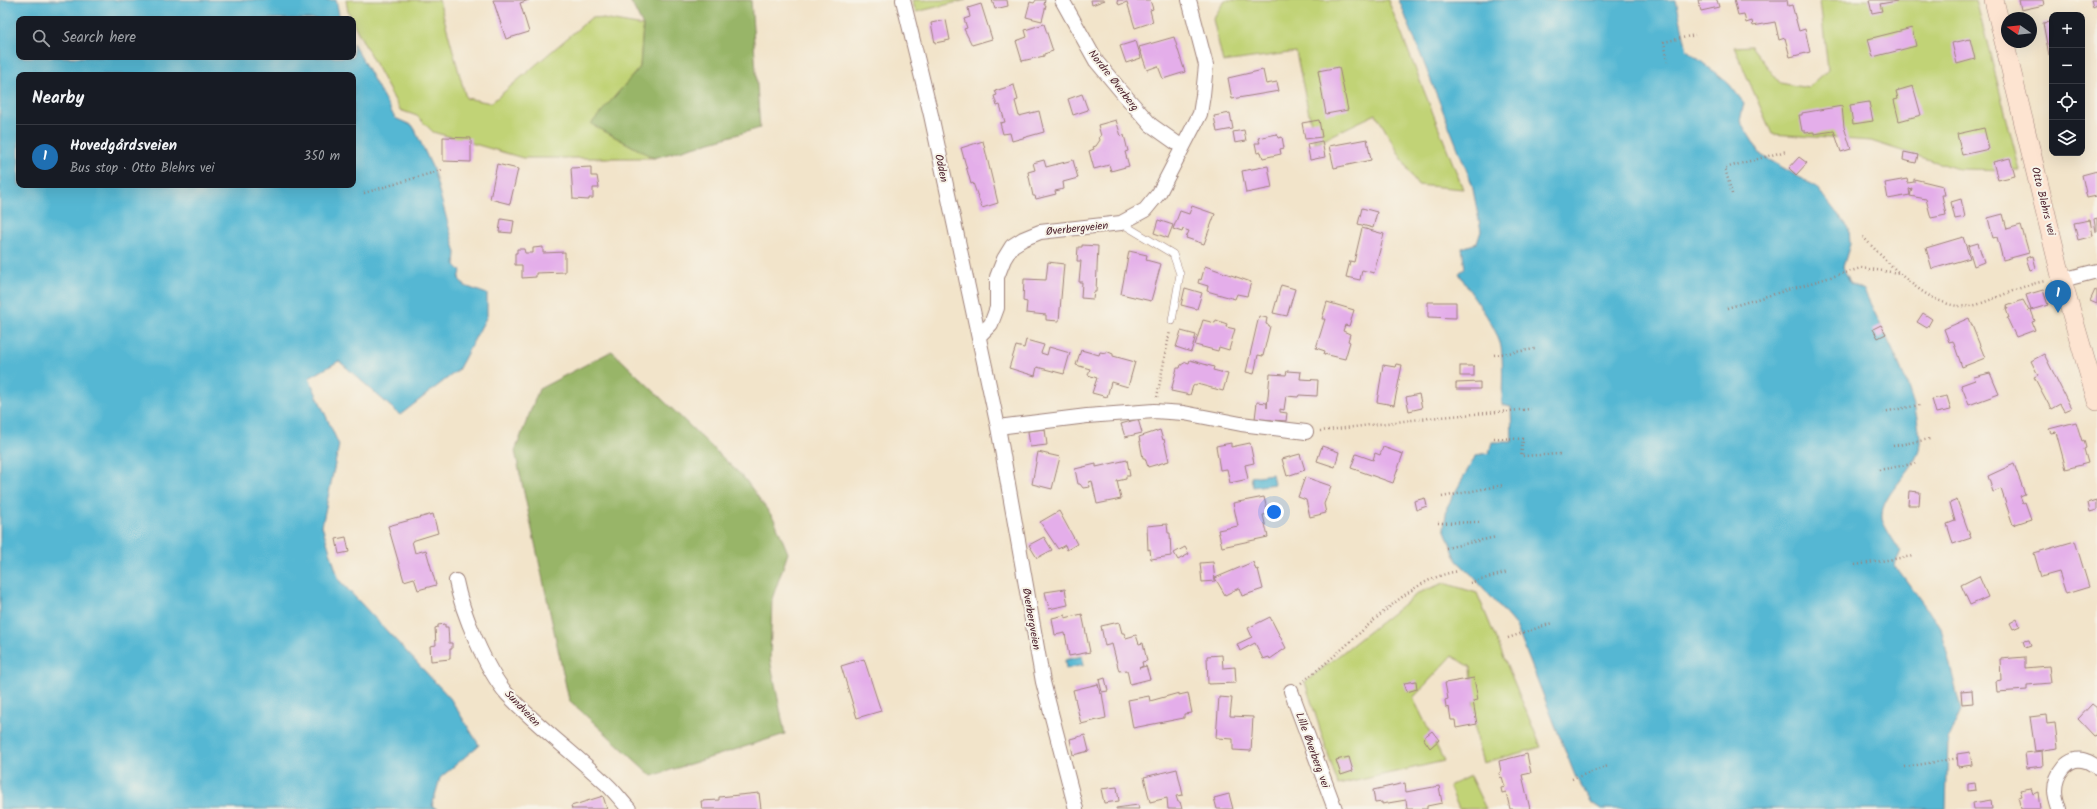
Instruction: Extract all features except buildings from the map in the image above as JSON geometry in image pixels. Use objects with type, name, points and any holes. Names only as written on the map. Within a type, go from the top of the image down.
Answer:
[{"type":"street","name":"Odden","points":[[903,0],[931,115],[979,336]]},
{"type":"street","name":"Nordre Øverberg","points":[[1062,0],[1096,61],[1151,126],[1182,147]]},
{"type":"street","name":"Øverbergveien","points":[[1076,809],[1044,682],[998,427],[979,336],[991,324],[997,308],[997,277],[1004,259],[1012,246],[1023,239],[1040,232],[1121,223],[1144,210],[1159,193],[1200,114],[1206,69],[1189,0]]},
{"type":"street","name":"Otto Blehrs vei","points":[[1994,0],[2062,280],[2097,401]]},
{"type":"street","points":[[2062,280],[2097,270]]},
{"type":"street","points":[[998,427],[1087,416],[1154,411],[1184,413],[1241,424],[1306,432]]},
{"type":"street","name":"Sundveien","points":[[456,581],[458,594],[481,652],[506,692],[543,729],[603,780],[629,809]]},
{"type":"street","name":"Lille Øverberg vei","points":[[1291,691],[1335,809]]},
{"type":"street","points":[[2059,809],[2054,792],[2056,779],[2063,767],[2075,760],[2085,760],[2097,767]]},
{"type":"lane","name":"Øverbergveien","points":[[1121,223],[1173,254],[1180,274],[1172,321]]},
{"type":"path","points":[[1668,62],[1664,42],[1695,35]]},
{"type":"path","points":[[1732,194],[1725,168],[1786,151]]},
{"type":"path","points":[[364,192],[442,170]]},
{"type":"path","points":[[1862,237],[1899,273],[1923,293],[1954,306],[1966,308],[2044,281],[2062,280]]},
{"type":"path","points":[[1727,308],[1861,268],[1899,273]]},
{"type":"path","points":[[1154,411],[1172,321]]},
{"type":"path","points":[[1494,355],[1535,349]]},
{"type":"path","points":[[1883,412],[1920,405]]},
{"type":"path","points":[[1306,432],[1429,418],[1531,409],[1504,413]]},
{"type":"path","points":[[1494,438],[1523,440],[1521,456],[1562,454]]},
{"type":"path","points":[[1892,446],[1930,439]]},
{"type":"path","points":[[1879,470],[1917,463]]},
{"type":"path","points":[[1442,497],[1503,485]]},
{"type":"path","points":[[1438,523],[1479,522]]},
{"type":"path","points":[[1446,548],[1496,537]]},
{"type":"path","points":[[1855,565],[1913,556]]},
{"type":"path","points":[[1291,691],[1320,669],[1396,602],[1418,585],[1442,574],[1459,571]]},
{"type":"path","points":[[1470,583],[1508,572]]},
{"type":"path","points":[[1508,638],[1552,623]]},
{"type":"path","points":[[1905,767],[1958,758]]},
{"type":"path","points":[[1572,779],[1608,766]]},
{"type":"green space","points":[[346,0],[439,0],[466,98],[491,103],[592,17],[643,26],[640,67],[592,124],[654,158],[523,158],[433,132],[417,116],[400,110],[356,29],[356,16],[351,16],[348,12]]},
{"type":"green space","points":[[630,0],[751,0],[760,128],[654,158],[591,124],[640,67],[643,26]]},
{"type":"green space","points":[[912,0],[966,0],[916,12]]},
{"type":"green space","points":[[1225,0],[1388,0],[1463,189],[1417,185],[1376,114],[1315,143],[1296,52],[1223,62],[1213,19]]},
{"type":"green space","points":[[1820,0],[1976,0],[2020,170],[1958,169],[1871,141],[1772,134],[1734,47],[1751,46],[1780,83],[1808,88],[1828,70]]},
{"type":"green space","points":[[612,351],[745,479],[774,519],[788,553],[772,599],[770,659],[785,734],[652,776],[569,700],[515,451],[539,389]]},
{"type":"green space","points":[[1444,583],[1477,593],[1541,747],[1483,763],[1476,738],[1471,667],[1452,656],[1413,698],[1444,761],[1338,785],[1305,682],[1418,593]]},
{"type":"green space","points":[[1470,776],[1486,809],[1459,809],[1449,786]]},
{"type":"water","points":[[0,0],[336,0],[339,16],[16,16],[16,60],[356,60],[356,48],[395,118],[413,126],[433,169],[456,253],[455,265],[461,271],[459,279],[465,286],[487,294],[487,316],[458,370],[400,415],[339,361],[309,378],[339,445],[322,526],[339,580],[450,698],[479,745],[440,778],[432,806],[437,809],[0,809]]},
{"type":"water","points":[[1399,0],[1676,0],[1687,50],[1729,84],[1744,103],[1740,121],[1761,155],[1816,187],[1849,228],[1850,244],[1843,267],[1850,283],[1864,290],[1906,381],[1917,419],[1920,438],[1919,449],[1909,470],[1893,489],[1887,499],[1883,509],[1882,519],[1900,551],[1894,564],[1941,628],[1961,710],[1948,739],[1946,809],[1601,809],[1592,803],[1576,778],[1516,626],[1473,576],[1457,561],[1444,528],[1447,507],[1476,455],[1489,453],[1492,442],[1512,442],[1511,407],[1502,405],[1502,356],[1500,343],[1487,316],[1459,273],[1465,268],[1462,248],[1477,243],[1481,231],[1472,184]]},
{"type":"water","points":[[1272,474],[1274,484],[1253,487],[1251,477]]},
{"type":"water","points":[[1082,656],[1084,665],[1066,669],[1065,660]]},
{"type":"place","name":"Hovedgårdsveien","points":[[2058,313]]}]
